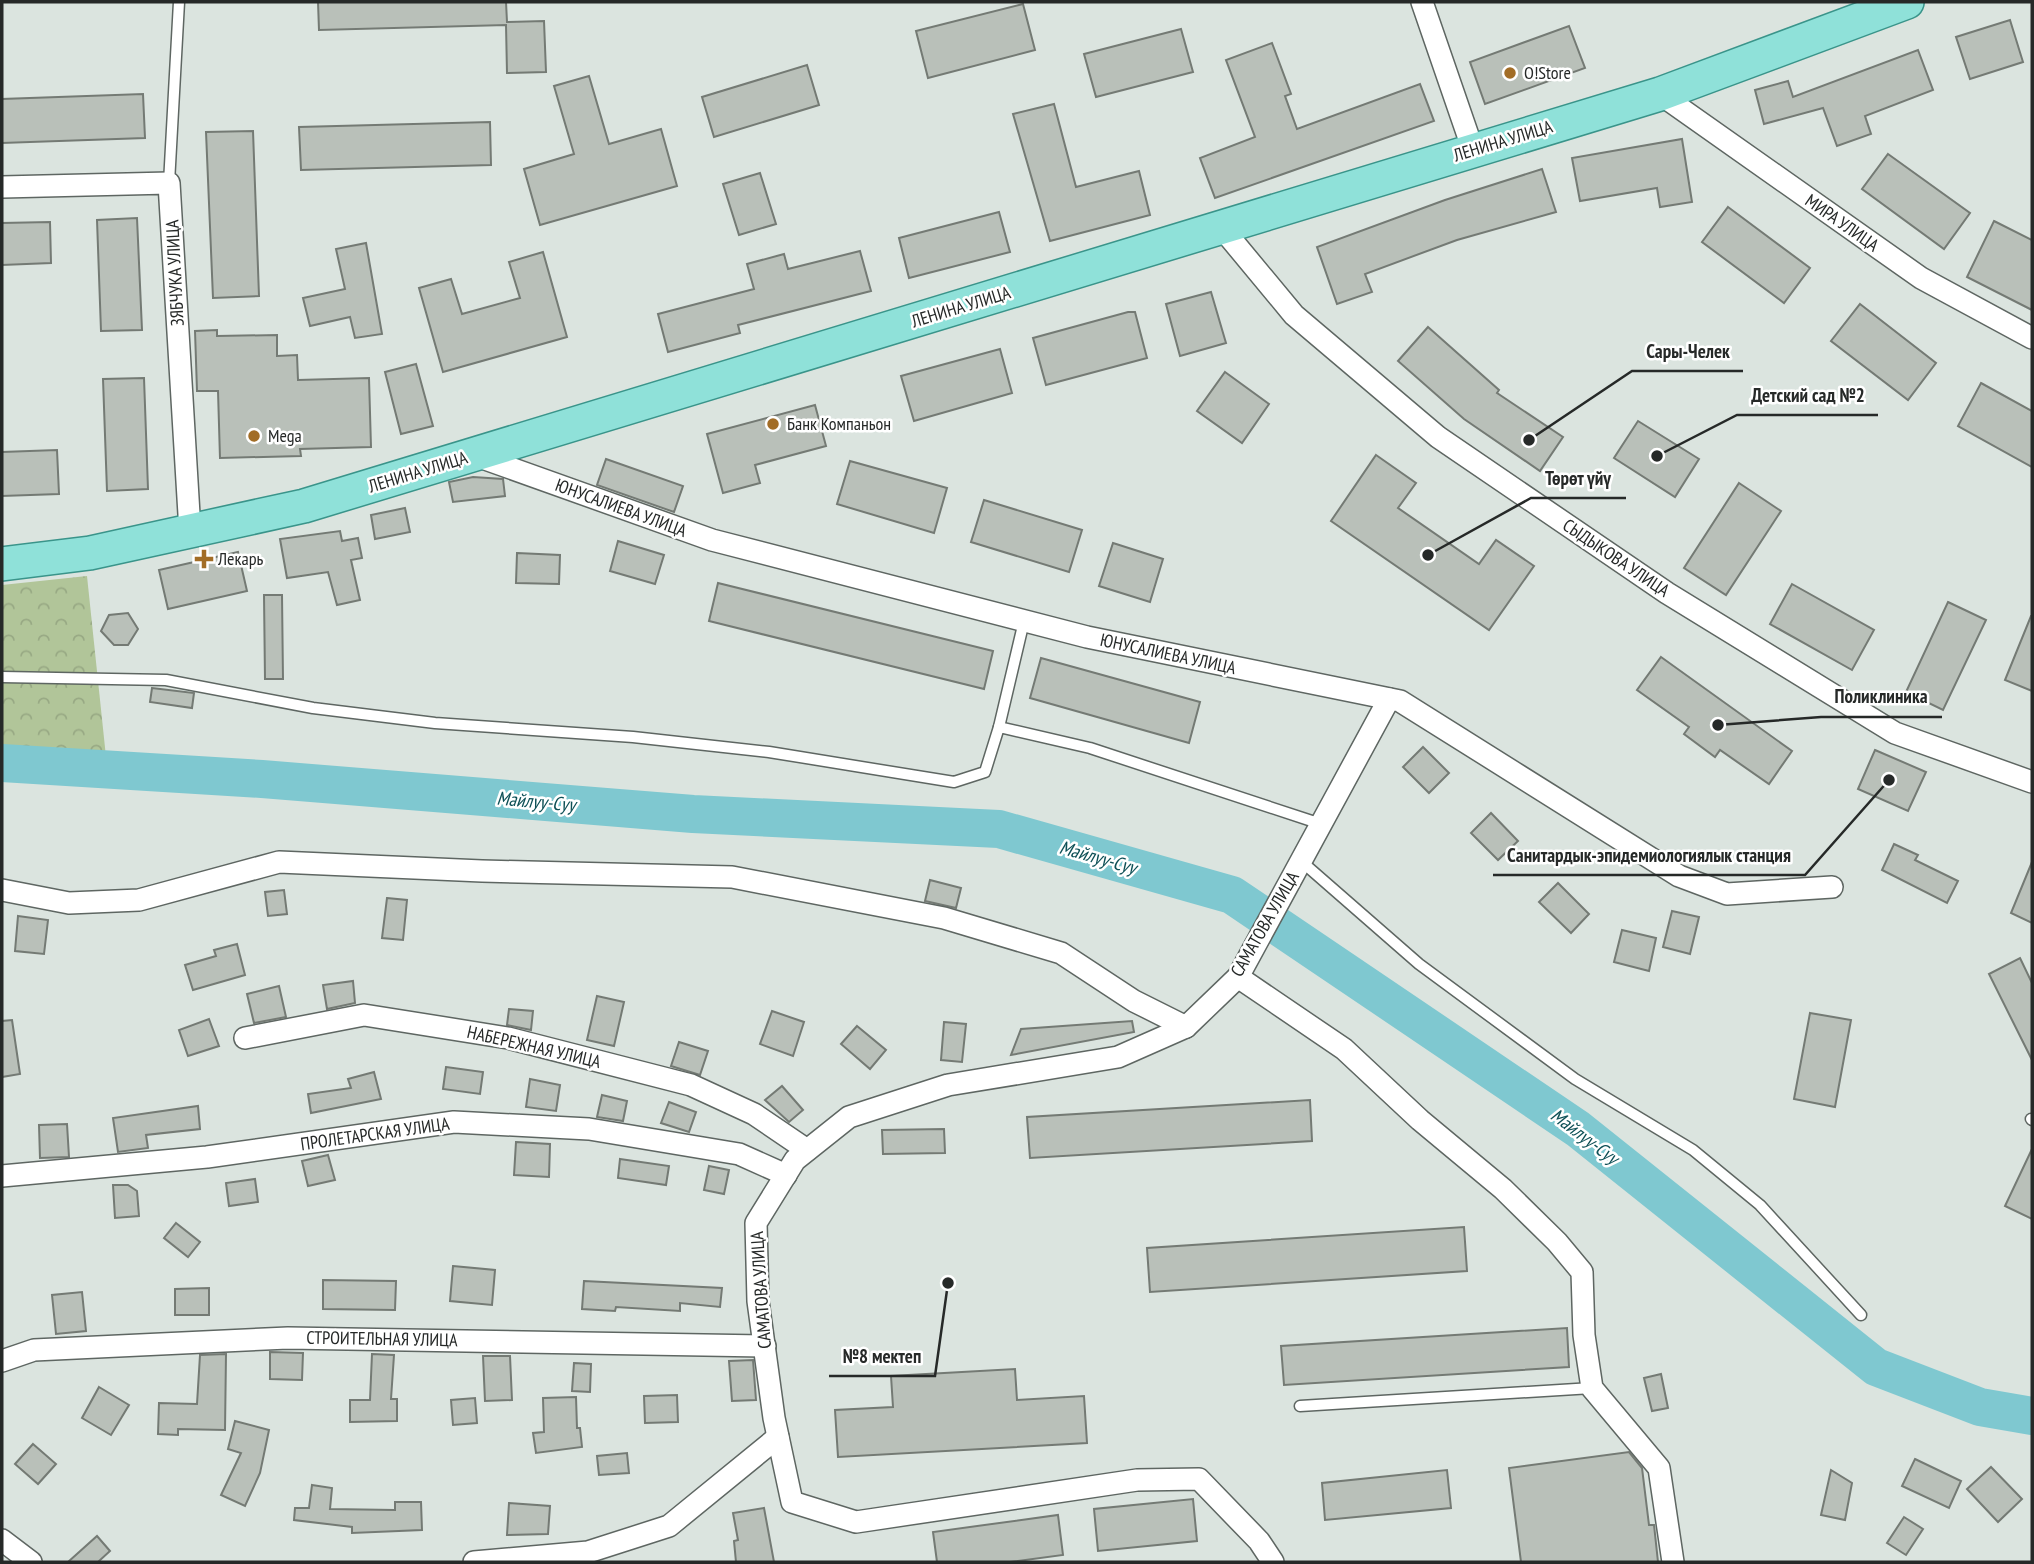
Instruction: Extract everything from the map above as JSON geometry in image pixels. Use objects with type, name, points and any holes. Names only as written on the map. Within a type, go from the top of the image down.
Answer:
[{"type":"main road","name":"ЛЕНИНА УЛИЦА","points":[[2,564],[90,553],[304,506],[1660,94],[1907,2]]},
{"type":"street","points":[[1422,2],[1473,150]]},
{"type":"street","name":"МИРА УЛИЦА","points":[[1660,94],[1921,278],[2032,338]]},
{"type":"street","points":[[2,187],[169,183]]},
{"type":"street","name":"ЗЯБЧУКА УЛИЦА","points":[[169,183],[190,531]]},
{"type":"street","name":"СЫДЫКОВА УЛИЦА","points":[[1221,228],[1294,315],[1450,445],[1667,593],[1895,733],[2032,782]]},
{"type":"street","name":"ЮНУСАЛИЕВА УЛИЦА","points":[[474,455],[712,540],[1087,637],[1400,701],[1679,876],[1727,894],[1832,887]]},
{"type":"street","name":"САМАТОВА УЛИЦА","points":[[1273,1562],[1259,1541],[1199,1479],[1137,1480],[856,1522],[792,1502],[778,1437],[758,1301],[756,1223],[795,1160],[849,1117],[948,1085],[1118,1057],[1186,1027],[1238,976],[1389,699]]},
{"type":"street","points":[[2,890],[69,903],[139,900],[279,862],[482,872],[732,877],[944,918],[1061,953],[1134,1001],[1186,1027]]},
{"type":"street","points":[[1238,976],[1344,1049],[1420,1120],[1503,1189],[1557,1242],[1582,1272],[1584,1335],[1592,1388],[1659,1468],[1673,1562]]},
{"type":"street","name":"НАБЕРЕЖНАЯ УЛИЦА","points":[[245,1038],[363,1015],[508,1038],[691,1085],[754,1114],[807,1150]]},
{"type":"street","name":"ПРОЛЕТАРСКАЯ УЛИЦА","points":[[2,1176],[207,1157],[454,1122],[589,1129],[739,1154],[786,1175]]},
{"type":"street","name":"СТРОИТЕЛЬНАЯ УЛИЦА","points":[[2,1361],[34,1350],[288,1338],[765,1346]]},
{"type":"street","points":[[474,1562],[588,1552],[669,1526],[778,1437]]},
{"type":"street","points":[[2,1540],[30,1562]]},
{"type":"lane","points":[[169,183],[179,2]]},
{"type":"lane","points":[[2,677],[166,680],[313,708],[435,723],[634,737],[769,752],[954,782],[985,772],[999,727],[1024,621]]},
{"type":"lane","points":[[999,727],[1090,748],[1321,824]]},
{"type":"lane","points":[[1301,861],[1419,964],[1575,1079],[1693,1150],[1760,1205],[1861,1315]]},
{"type":"lane","points":[[1300,1406],[1592,1388]]},
{"type":"green space","points":[[87,576],[106,757],[2,749],[2,585]]},
{"type":"building","points":[[318,2],[506,2],[507,22],[544,21],[546,72],[507,73],[506,25],[319,30]]},
{"type":"building","points":[[1023,4],[1035,50],[928,78],[916,31]]},
{"type":"building","points":[[2010,20],[2023,62],[1970,79],[1956,37]]},
{"type":"building","points":[[1569,26],[1585,68],[1485,104],[1470,62]]},
{"type":"building","points":[[1181,29],[1193,72],[1096,97],[1084,54]]},
{"type":"building","points":[[1272,43],[1291,94],[1285,96],[1297,129],[1420,84],[1434,121],[1215,198],[1200,158],[1255,137],[1226,60]]},
{"type":"building","points":[[1918,50],[1933,90],[1865,116],[1871,134],[1837,146],[1823,108],[1764,124],[1755,90],[1788,81],[1793,97]]},
{"type":"building","points":[[807,65],[819,105],[714,137],[702,97]]},
{"type":"building","points":[[589,76],[609,144],[661,129],[677,186],[540,225],[524,169],[574,154],[554,86]]},
{"type":"building","points":[[143,94],[145,138],[2,143],[2,99]]},
{"type":"building","points":[[1054,104],[1076,187],[1139,171],[1150,215],[1050,241],[1013,114]]},
{"type":"building","points":[[490,122],[491,165],[301,170],[299,127]]},
{"type":"building","points":[[253,131],[259,296],[213,298],[206,132]]},
{"type":"building","points":[[1682,139],[1692,202],[1660,207],[1657,188],[1580,201],[1572,158]]},
{"type":"building","points":[[1888,154],[1970,213],[1944,249],[1862,189]]},
{"type":"building","points":[[1542,169],[1556,212],[1457,240],[1365,274],[1372,292],[1337,304],[1317,247],[1445,200]]},
{"type":"building","points":[[760,173],[776,224],[739,235],[723,184]]},
{"type":"building","points":[[1728,207],[1810,268],[1784,303],[1702,242]]},
{"type":"building","points":[[999,212],[1010,252],[909,278],[899,238]]},
{"type":"building","points":[[137,218],[142,330],[101,331],[97,220]]},
{"type":"building","points":[[1994,221],[2032,240],[2032,310],[1967,277]]},
{"type":"building","points":[[50,222],[51,263],[2,265],[2,223]]},
{"type":"building","points":[[366,243],[382,334],[355,338],[350,317],[310,326],[303,298],[345,289],[336,249]]},
{"type":"building","points":[[860,251],[871,291],[738,325],[740,333],[668,352],[658,314],[754,289],[747,264],[784,254],[788,269]]},
{"type":"building","points":[[543,252],[567,337],[443,372],[419,288],[451,279],[462,314],[520,298],[509,262]]},
{"type":"building","points":[[1211,292],[1226,343],[1180,356],[1166,304]]},
{"type":"building","points":[[1860,304],[1936,363],[1908,400],[1831,341]]},
{"type":"building","points":[[1135,312],[1147,358],[1046,385],[1033,338]]},
{"type":"building","points":[[1428,327],[1499,390],[1497,393],[1563,437],[1540,471],[1464,419],[1398,361]]},
{"type":"building","points":[[217,330],[217,336],[277,335],[277,356],[297,355],[298,380],[369,378],[371,447],[300,449],[301,456],[220,458],[218,391],[197,391],[195,331]]},
{"type":"building","points":[[1000,349],[1012,393],[914,421],[901,376]]},
{"type":"building","points":[[416,364],[433,426],[401,434],[385,372]]},
{"type":"building","points":[[1225,372],[1269,404],[1242,443],[1197,411]]},
{"type":"building","points":[[144,378],[148,489],[107,491],[103,379]]},
{"type":"building","points":[[1981,383],[2032,411],[2032,467],[1958,426]]},
{"type":"building","points":[[815,405],[826,446],[755,465],[760,483],[723,493],[707,434]]},
{"type":"building","points":[[1638,421],[1699,459],[1675,497],[1614,458]]},
{"type":"building","points":[[57,450],[59,494],[2,496],[2,452]]},
{"type":"building","points":[[1376,455],[1416,483],[1398,508],[1479,564],[1496,540],[1534,566],[1489,630],[1331,521]]},
{"type":"building","points":[[606,459],[683,486],[674,512],[597,485]]},
{"type":"building","points":[[850,461],[947,488],[934,533],[837,504]]},
{"type":"building","points":[[473,477],[503,479],[505,496],[453,502],[449,482]]},
{"type":"building","points":[[1739,483],[1781,511],[1726,595],[1684,568]]},
{"type":"building","points":[[984,500],[1082,530],[1069,572],[971,542]]},
{"type":"building","points":[[405,508],[410,532],[375,539],[371,515]]},
{"type":"building","points":[[340,531],[342,541],[358,538],[362,558],[351,560],[360,600],[337,605],[328,572],[287,578],[280,539]]},
{"type":"building","points":[[618,541],[664,555],[655,584],[610,571]]},
{"type":"building","points":[[1113,543],[1163,559],[1150,602],[1099,586]]},
{"type":"building","points":[[238,552],[247,591],[168,609],[159,570]]},
{"type":"building","points":[[517,553],[560,555],[559,584],[516,583]]},
{"type":"building","points":[[718,583],[993,651],[984,689],[709,621]]},
{"type":"building","points":[[1792,584],[1874,630],[1852,670],[1770,624]]},
{"type":"building","points":[[264,595],[282,595],[283,679],[265,679]]},
{"type":"building","points":[[1948,602],[1986,620],[1943,710],[1906,692]]},
{"type":"building","points":[[128,613],[138,629],[128,645],[114,645],[101,631],[109,615]]},
{"type":"building","points":[[2032,616],[2032,691],[2005,680]]},
{"type":"building","points":[[1661,657],[1792,751],[1769,784],[1720,750],[1715,757],[1684,734],[1689,727],[1637,690]]},
{"type":"building","points":[[1041,658],[1200,702],[1189,743],[1030,698]]},
{"type":"building","points":[[152,688],[194,693],[192,708],[150,702]]},
{"type":"building","points":[[1423,747],[1449,773],[1429,793],[1403,767]]},
{"type":"building","points":[[1875,750],[1926,772],[1908,811],[1858,789]]},
{"type":"building","points":[[1491,813],[1518,841],[1498,860],[1471,833]]},
{"type":"building","points":[[1894,844],[1918,855],[1915,860],[1958,881],[1947,903],[1882,870]]},
{"type":"building","points":[[2032,862],[2032,923],[2011,913]]},
{"type":"building","points":[[930,880],[961,888],[956,908],[925,901]]},
{"type":"building","points":[[1558,883],[1589,914],[1571,933],[1539,902]]},
{"type":"building","points":[[284,890],[287,914],[268,916],[265,892]]},
{"type":"building","points":[[387,898],[407,900],[403,940],[382,938]]},
{"type":"building","points":[[1672,911],[1699,917],[1690,954],[1663,947]]},
{"type":"building","points":[[18,916],[48,920],[44,954],[15,951]]},
{"type":"building","points":[[1622,930],[1656,938],[1649,971],[1614,962]]},
{"type":"building","points":[[237,944],[245,975],[193,990],[185,965],[216,956],[214,950]]},
{"type":"building","points":[[2020,958],[2032,983],[2032,1060],[1989,974]]},
{"type":"building","points":[[353,981],[355,1003],[327,1009],[323,985]]},
{"type":"building","points":[[279,986],[286,1017],[254,1023],[247,994]]},
{"type":"building","points":[[597,996],[624,1002],[614,1046],[587,1040]]},
{"type":"building","points":[[509,1009],[533,1011],[531,1030],[507,1025]]},
{"type":"building","points":[[772,1011],[804,1022],[793,1056],[760,1044]]},
{"type":"building","points":[[1810,1013],[1851,1020],[1835,1107],[1794,1099]]},
{"type":"building","points":[[209,1019],[219,1046],[188,1056],[179,1030]]},
{"type":"building","points":[[12,1020],[20,1074],[2,1077],[2,1021]]},
{"type":"building","points":[[1132,1021],[1134,1032],[1011,1055],[1021,1029]]},
{"type":"building","points":[[944,1022],[966,1024],[962,1062],[941,1060]]},
{"type":"building","points":[[857,1026],[886,1050],[870,1069],[841,1044]]},
{"type":"building","points":[[679,1042],[708,1051],[700,1075],[671,1066]]},
{"type":"building","points":[[446,1067],[483,1072],[480,1094],[443,1089]]},
{"type":"building","points":[[374,1072],[381,1099],[311,1113],[308,1094],[351,1088],[348,1079]]},
{"type":"building","points":[[530,1079],[560,1085],[556,1111],[526,1107]]},
{"type":"building","points":[[782,1086],[803,1110],[789,1122],[765,1100]]},
{"type":"building","points":[[602,1095],[627,1101],[623,1121],[597,1117]]},
{"type":"building","points":[[1310,1100],[1312,1141],[1030,1158],[1027,1117]]},
{"type":"building","points":[[669,1102],[696,1112],[689,1132],[661,1123]]},
{"type":"building","points":[[198,1106],[200,1129],[146,1135],[148,1148],[118,1152],[113,1118]]},
{"type":"building","points":[[67,1124],[69,1157],[40,1158],[39,1125]]},
{"type":"building","points":[[944,1129],[945,1153],[883,1154],[882,1130]]},
{"type":"building","points":[[516,1142],[550,1144],[549,1177],[514,1175]]},
{"type":"building","points":[[2032,1149],[2032,1219],[2005,1206]]},
{"type":"building","points":[[328,1155],[335,1180],[308,1186],[302,1161]]},
{"type":"building","points":[[620,1159],[669,1166],[666,1185],[618,1178]]},
{"type":"building","points":[[709,1166],[729,1170],[724,1194],[704,1190]]},
{"type":"building","points":[[255,1179],[258,1202],[229,1206],[226,1183]]},
{"type":"building","points":[[113,1185],[128,1185],[137,1191],[139,1216],[115,1218]]},
{"type":"building","points":[[176,1223],[200,1242],[188,1257],[164,1238]]},
{"type":"building","points":[[1464,1227],[1467,1271],[1150,1292],[1147,1248]]},
{"type":"building","points":[[453,1266],[495,1270],[492,1305],[450,1301]]},
{"type":"building","points":[[323,1280],[396,1281],[395,1310],[323,1309]]},
{"type":"building","points":[[584,1281],[722,1288],[720,1307],[680,1303],[680,1311],[616,1307],[615,1311],[582,1309]]},
{"type":"building","points":[[209,1288],[209,1315],[175,1315],[175,1289]]},
{"type":"building","points":[[82,1292],[86,1331],[56,1334],[52,1295]]},
{"type":"building","points":[[1567,1328],[1569,1367],[1284,1385],[1281,1346]]},
{"type":"building","points":[[270,1352],[303,1353],[302,1380],[270,1379]]},
{"type":"building","points":[[226,1354],[225,1430],[178,1429],[178,1435],[158,1434],[159,1403],[197,1404],[200,1355]]},
{"type":"building","points":[[372,1354],[394,1355],[391,1399],[397,1399],[397,1421],[350,1422],[350,1400],[370,1400]]},
{"type":"building","points":[[483,1356],[510,1356],[512,1400],[485,1401]]},
{"type":"building","points":[[753,1360],[756,1400],[732,1401],[729,1361]]},
{"type":"building","points":[[574,1363],[591,1364],[590,1392],[572,1391]]},
{"type":"building","points":[[1015,1369],[1017,1400],[1084,1396],[1087,1443],[838,1457],[835,1410],[893,1407],[891,1376]]},
{"type":"building","points":[[1661,1374],[1668,1408],[1652,1411],[1644,1378]]},
{"type":"building","points":[[99,1387],[129,1405],[111,1435],[82,1418]]},
{"type":"building","points":[[677,1395],[678,1422],[645,1423],[644,1396]]},
{"type":"building","points":[[576,1397],[577,1428],[580,1428],[582,1447],[536,1453],[533,1433],[544,1432],[543,1398]]},
{"type":"building","points":[[475,1398],[477,1423],[453,1425],[451,1400]]},
{"type":"building","points":[[235,1421],[269,1430],[260,1473],[245,1506],[221,1495],[241,1453],[228,1449]]},
{"type":"building","points":[[33,1444],[56,1464],[38,1484],[15,1464]]},
{"type":"building","points":[[1629,1452],[1642,1468],[1649,1525],[1654,1525],[1658,1562],[1521,1562],[1509,1468]]},
{"type":"building","points":[[627,1453],[629,1473],[599,1475],[597,1456]]},
{"type":"building","points":[[1915,1459],[1961,1481],[1949,1508],[1902,1486]]},
{"type":"building","points":[[1991,1467],[2022,1499],[1998,1522],[1967,1489]]},
{"type":"building","points":[[1447,1470],[1451,1508],[1325,1520],[1322,1483]]},
{"type":"building","points":[[1831,1470],[1852,1483],[1845,1520],[1821,1515]]},
{"type":"building","points":[[312,1485],[332,1488],[330,1509],[395,1510],[395,1502],[421,1502],[422,1530],[352,1533],[352,1527],[294,1520],[295,1508],[309,1508]]},
{"type":"building","points":[[1193,1499],[1197,1541],[1098,1551],[1094,1509]]},
{"type":"building","points":[[509,1503],[550,1506],[548,1534],[507,1535]]},
{"type":"building","points":[[764,1508],[774,1562],[736,1562],[734,1541],[738,1540],[733,1513]]},
{"type":"building","points":[[1058,1515],[1063,1555],[1010,1562],[937,1562],[933,1532]]},
{"type":"building","points":[[1904,1517],[1923,1529],[1906,1555],[1887,1543]]},
{"type":"building","points":[[97,1536],[110,1551],[98,1562],[68,1562]]},
{"type":"waterway","name":"Майлуу-Суу","points":[[2,763],[262,779],[693,814],[999,829],[1232,895],[1578,1129],[1876,1367],[1980,1407],[2032,1416]]},
{"type":"place","name":"O!Store","points":[[1510,73]]},
{"type":"place","name":"Банк Компаньон","points":[[773,424]]},
{"type":"place","name":"Mega","points":[[254,436]]},
{"type":"place","name":"Сары-Челек","points":[[1529,440]]},
{"type":"place","name":"Детский сад №2","points":[[1657,456]]},
{"type":"place","name":"Төрөт үйү","points":[[1428,555]]},
{"type":"place","name":"Лекарь","points":[[204,559]]},
{"type":"place","name":"Поликлиника","points":[[1718,725]]},
{"type":"place","name":"Санитардык-эпидемиологиялык станция","points":[[1889,780]]},
{"type":"place","name":"№8 мектеп","points":[[948,1283]]}]
